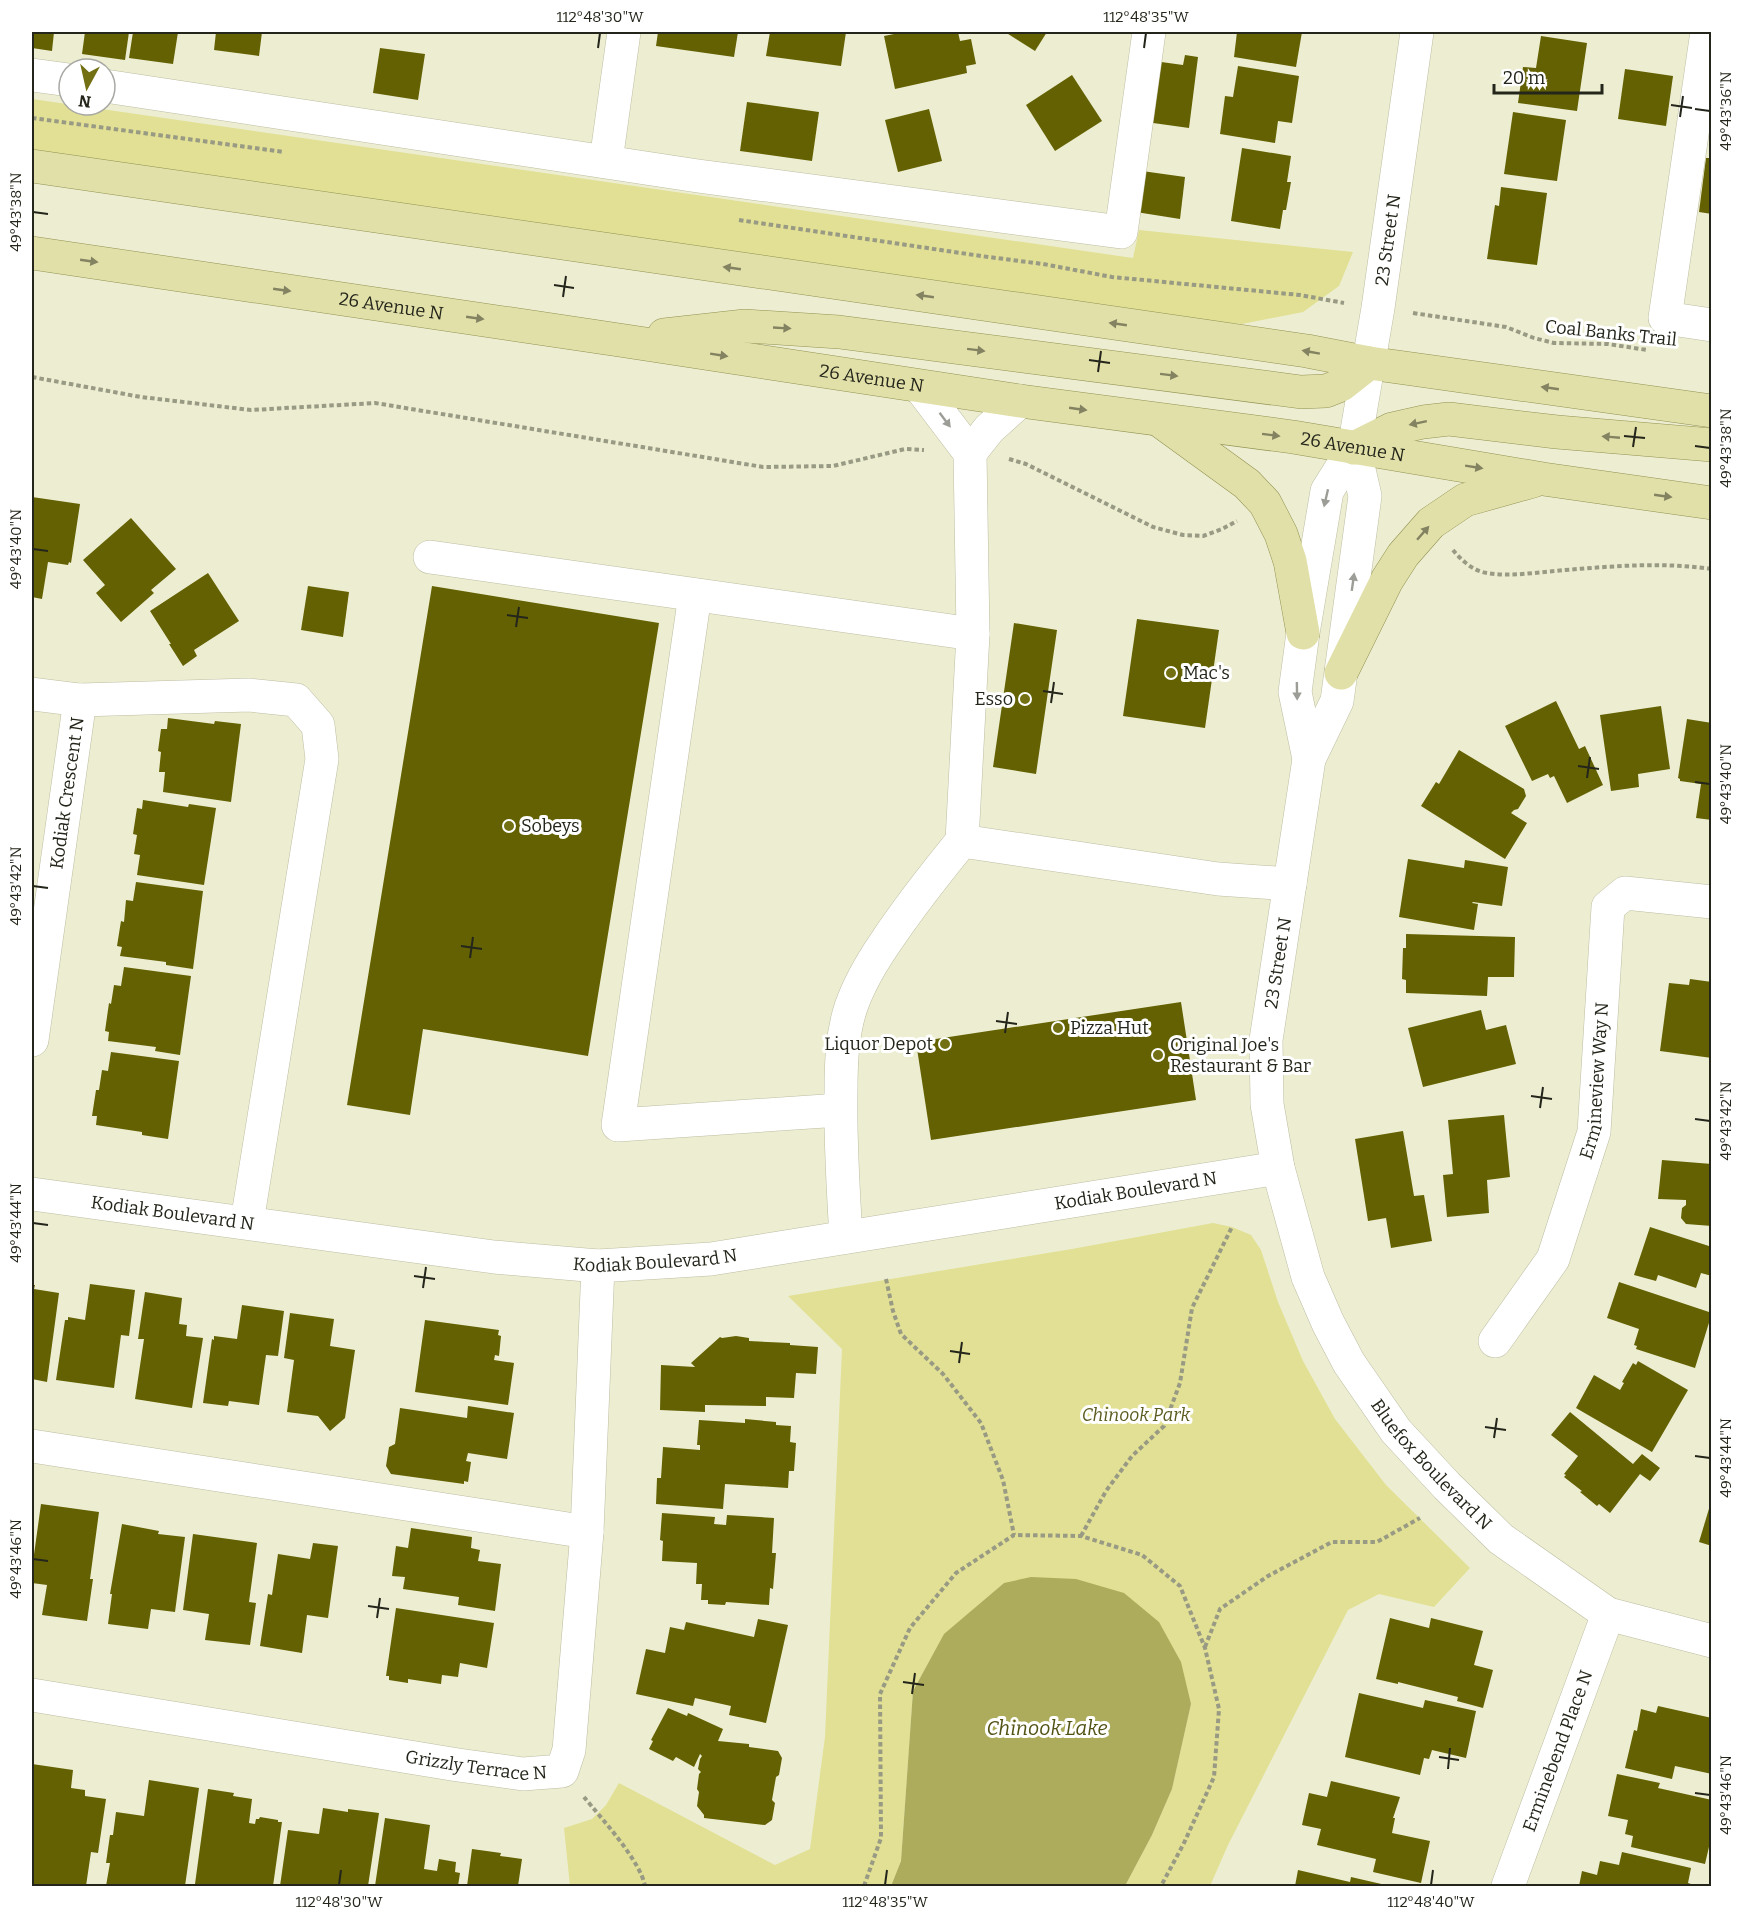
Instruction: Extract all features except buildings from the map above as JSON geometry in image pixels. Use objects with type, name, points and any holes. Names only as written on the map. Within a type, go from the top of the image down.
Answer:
[{"type":"main road","points":[[32,166],[1307,351],[1369,363],[1712,411]]},
{"type":"main road","name":"26 Avenue N","points":[[32,253],[920,387],[1293,437],[1543,479],[1712,503]]},
{"type":"main road","points":[[619,340],[745,326],[839,332],[1301,392],[1326,391],[1341,385],[1369,363]]},
{"type":"main road","points":[[1354,448],[1392,429],[1449,419],[1557,432],[1712,445]]},
{"type":"main road","points":[[1160,420],[1247,484],[1265,502],[1281,534],[1290,561],[1303,633]]},
{"type":"main road","points":[[1341,673],[1387,580],[1403,555],[1431,524],[1465,500],[1543,479]]},
{"type":"street","points":[[606,161],[624,32]]},
{"type":"street","points":[[117,88],[710,177],[1121,232],[1149,32]]},
{"type":"street","name":"23 Street N","points":[[1309,759],[1295,692],[1303,633],[1327,491],[1354,448],[1378,308],[1418,32]]},
{"type":"street","points":[[1707,32],[1665,318],[1712,325]]},
{"type":"street","points":[[32,75],[57,78]]},
{"type":"street","points":[[846,1237],[840,1110],[844,1034],[851,1006],[870,966],[922,890],[962,841],[973,634],[970,453],[920,387]]},
{"type":"street","points":[[970,453],[989,429],[1020,401]]},
{"type":"street","name":"23 Street N","points":[[1278,1168],[1267,1104],[1266,1040],[1309,759],[1337,701],[1365,496],[1354,448]]},
{"type":"street","points":[[430,557],[973,634]]},
{"type":"street","points":[[695,595],[618,1125],[840,1110]]},
{"type":"street","name":"Kodiak Crescent N","points":[[32,694],[80,700],[32,1040]]},
{"type":"street","points":[[80,700],[249,695],[296,700],[318,725],[322,759],[247,1222]]},
{"type":"street","points":[[962,841],[1218,879],[1290,884]]},
{"type":"street","name":"Ermineview Way N","points":[[1495,1341],[1553,1259],[1594,1132],[1608,907],[1625,893],[1712,902]]},
{"type":"street","name":"Kodiak Boulevard N","points":[[32,1194],[494,1257],[598,1266],[711,1259],[1278,1168]]},
{"type":"street","name":"Bluefox Boulevard N","points":[[1278,1168],[1308,1277],[1328,1323],[1349,1363],[1396,1431],[1501,1539],[1608,1614],[1712,1641]]},
{"type":"street","name":"Grizzly Terrace N","points":[[32,1695],[458,1765],[523,1773],[562,1771],[569,1750],[587,1532],[598,1266]]},
{"type":"street","points":[[32,1446],[587,1532]]},
{"type":"street","name":"Erminebend Place N","points":[[1508,1887],[1608,1614]]},
{"type":"path","points":[[1112,277],[1315,298]]},
{"type":"path","name":"Coal Banks Trail","points":[[1439,317],[1506,327],[1534,339],[1554,343],[1608,344],[1654,351]]},
{"type":"path","points":[[32,377],[141,397],[251,410],[375,403],[763,467],[833,465],[905,449],[933,451]]},
{"type":"path","points":[[1006,458],[1026,464],[1153,527],[1184,535],[1203,536],[1239,520]]},
{"type":"path","points":[[1450,547],[1462,561],[1485,573],[1517,574],[1620,566],[1687,566],[1712,569]]},
{"type":"path","points":[[1081,1536],[1106,1491],[1132,1456],[1164,1426],[1180,1383],[1192,1308],[1232,1227]]},
{"type":"path","points":[[886,1280],[901,1334],[943,1374],[981,1423],[1003,1480],[1014,1535]]},
{"type":"path","points":[[1205,1648],[1220,1609],[1268,1576],[1332,1542],[1377,1542],[1420,1518]]},
{"type":"path","points":[[864,1887],[881,1838],[880,1695],[910,1628],[956,1573],[1014,1535],[1081,1536],[1142,1555],[1180,1586],[1205,1648],[1219,1709],[1214,1777],[1161,1887]]},
{"type":"path","points":[[562,1771],[622,1844],[644,1879],[645,1887]]},
{"type":"green space","points":[[32,99],[57,103],[57,117],[117,117],[117,111],[1133,258],[1139,230],[1353,252],[1339,286],[1303,312],[1242,324],[1187,319],[32,160]]},
{"type":"green space","name":"Chinook Park","points":[[1213,1223],[1232,1227],[1251,1235],[1261,1250],[1278,1302],[1303,1361],[1335,1419],[1386,1485],[1470,1568],[1434,1607],[1379,1594],[1348,1610],[1228,1845],[1210,1886],[1125,1886],[1152,1835],[1172,1789],[1191,1704],[1004,1583],[944,1635],[913,1691],[901,1861],[891,1886],[570,1886],[564,1828],[592,1819],[606,1805],[619,1783],[775,1865],[810,1849],[825,1737],[842,1349],[788,1296]]},
{"type":"water","name":"Chinook Lake","points":[[1031,1577],[1076,1579],[1124,1593],[1159,1622],[1181,1662],[1191,1704],[1172,1789],[1152,1835],[1125,1886],[891,1886],[901,1861],[913,1691],[944,1634],[1004,1583]]},
{"type":"place","name":"Mac's","points":[[1171,673]]},
{"type":"place","name":"Esso","points":[[1025,699]]},
{"type":"place","name":"Sobeys","points":[[509,826]]},
{"type":"place","name":"Pizza Hut","points":[[1058,1028]]},
{"type":"place","name":"Liquor Depot","points":[[945,1044]]},
{"type":"place","name":"Original Joe's Restaurant & Bar","points":[[1158,1055]]}]
